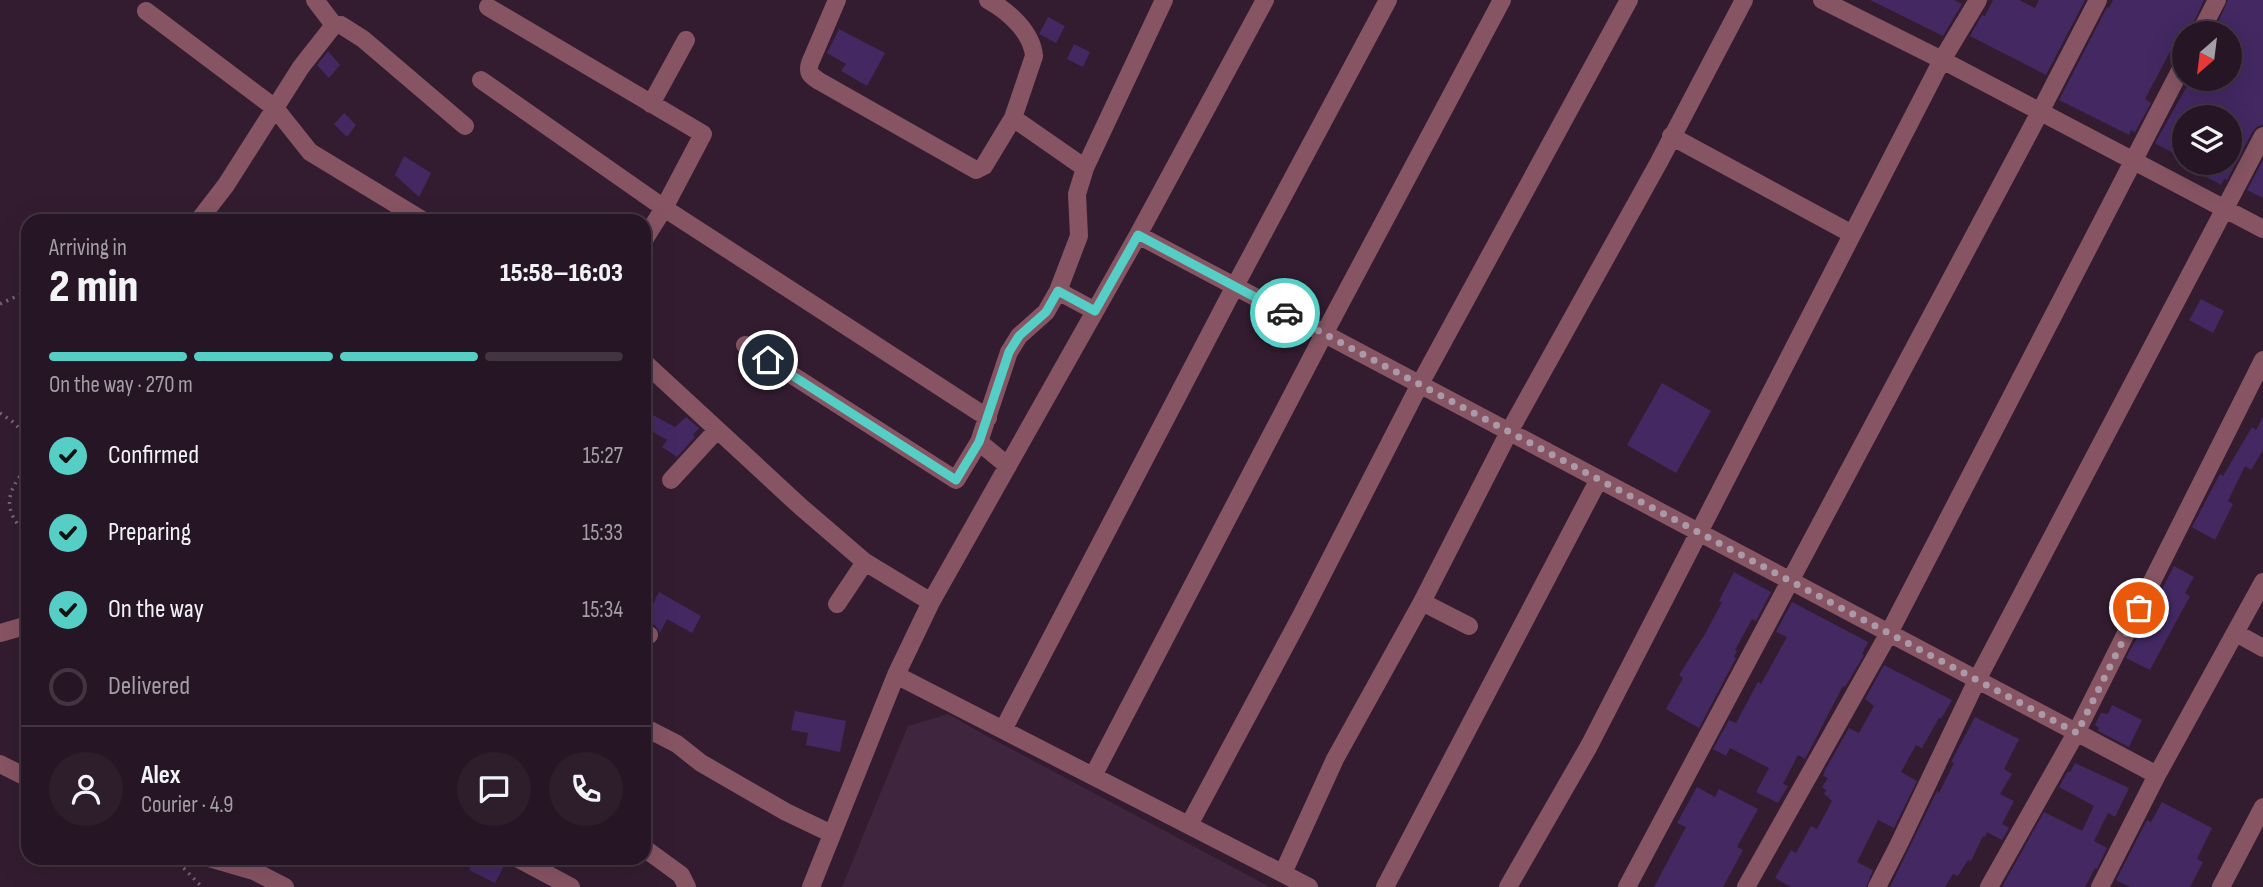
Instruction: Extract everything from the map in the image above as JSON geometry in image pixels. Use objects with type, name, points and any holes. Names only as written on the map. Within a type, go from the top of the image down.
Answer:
[{"type":"street","points":[[315,0],[334,24],[341,25],[363,39],[465,126]]},
{"type":"street","points":[[837,0],[810,63],[810,75],[976,170],[984,166],[1013,118],[1034,56],[1034,48],[1027,35],[1001,7],[988,0]]},
{"type":"street","points":[[745,345],[956,480],[979,442],[1009,352],[1019,336],[1046,312],[1058,291],[1079,236],[1077,194],[1085,168],[1164,0]]},
{"type":"street","points":[[811,887],[896,675],[931,602],[1138,235],[1265,0]]},
{"type":"street","points":[[1003,730],[1388,0]]},
{"type":"street","points":[[1093,776],[1502,0]]},
{"type":"street","points":[[1189,825],[1301,617],[1420,384],[1629,0]]},
{"type":"street","points":[[1283,873],[1335,759],[1422,602],[1509,432],[1744,0]]},
{"type":"street","points":[[1822,0],[1860,8],[1942,60],[2263,229]]},
{"type":"street","points":[[1508,887],[1588,746],[1942,60],[1978,0]]},
{"type":"street","points":[[1627,887],[2098,0]]},
{"type":"street","points":[[2206,21],[2217,0]]},
{"type":"street","points":[[488,7],[703,134],[651,229]]},
{"type":"street","points":[[146,11],[275,108],[310,152],[412,214]]},
{"type":"street","points":[[204,214],[226,185],[301,67],[320,46],[334,24]]},
{"type":"street","points":[[651,104],[686,40]]},
{"type":"street","points":[[481,80],[664,208],[988,418]]},
{"type":"street","points":[[1746,887],[1889,633],[2172,86]]},
{"type":"street","points":[[1013,118],[1085,168]]},
{"type":"street","points":[[1671,136],[1852,234]]},
{"type":"street","points":[[1877,887],[1977,680],[2263,136]]},
{"type":"street","points":[[1138,235],[2157,775]]},
{"type":"street","points":[[1058,291],[1095,311]]},
{"type":"street","points":[[1989,887],[2077,733],[2263,360]]},
{"type":"street","points":[[651,368],[801,507],[865,562],[931,602]]},
{"type":"street","points":[[671,480],[718,430]]},
{"type":"street","points":[[979,442],[1008,466]]},
{"type":"street","points":[[1385,887],[1599,480]]},
{"type":"street","points":[[837,604],[865,562]]},
{"type":"street","points":[[2100,887],[2157,775],[2263,582]]},
{"type":"street","points":[[1422,602],[1469,626]]},
{"type":"street","points":[[0,633],[21,627]]},
{"type":"street","points":[[2236,633],[2263,648]]},
{"type":"street","points":[[896,675],[1309,887]]},
{"type":"street","points":[[651,731],[786,812],[832,834]]},
{"type":"street","points":[[0,764],[21,774]]},
{"type":"street","points":[[2221,887],[2263,807]]},
{"type":"street","points":[[651,853],[681,875],[687,887]]},
{"type":"street","points":[[232,865],[285,887]]},
{"type":"street","points":[[530,865],[571,887]]},
{"type":"path","points":[[0,304],[21,294]]},
{"type":"path","points":[[0,413],[21,430]]},
{"type":"path","points":[[21,474],[12,486],[9,498],[11,511],[21,530]]},
{"type":"path","points":[[181,865],[202,887]]},
{"type":"shaded area","points":[[948,714],[1270,887],[842,887],[908,726]]},
{"type":"building","points":[[1870,0],[1954,0],[1962,4],[1943,36]]},
{"type":"building","points":[[1993,0],[2019,0],[2035,8],[2039,0],[2085,0],[2046,75],[1970,36]]},
{"type":"building","points":[[2113,0],[2204,0],[2194,21],[2172,21],[2172,48],[2145,99],[2151,103],[2135,132],[2131,130],[2129,135],[2059,100],[2107,7],[2109,8]]},
{"type":"building","points":[[2228,0],[2263,0],[2263,125],[2253,131],[2242,152],[2242,105],[2176,105],[2184,91],[2242,91],[2242,21],[2218,21]]},
{"type":"building","points":[[1048,17],[1065,26],[1056,43],[1039,34]]},
{"type":"building","points":[[839,29],[885,53],[867,86],[841,71],[846,64],[827,53]]},
{"type":"building","points":[[1074,44],[1090,52],[1083,67],[1067,59]]},
{"type":"building","points":[[328,51],[340,65],[329,78],[317,65]]},
{"type":"building","points":[[344,113],[356,125],[347,137],[334,124]]},
{"type":"building","points":[[2172,113],[2172,152],[2155,143]]},
{"type":"building","points":[[404,156],[431,173],[419,197],[395,175]]},
{"type":"building","points":[[2263,160],[2263,198],[2247,190]]},
{"type":"building","points":[[2202,175],[2230,175],[2221,185]]},
{"type":"building","points":[[2201,299],[2224,311],[2213,333],[2189,320]]},
{"type":"building","points":[[1662,383],[1711,411],[1676,473],[1627,445]]},
{"type":"building","points":[[651,414],[675,427],[686,417],[699,428],[693,435],[695,437],[677,457],[662,447],[667,440],[651,431]]},
{"type":"building","points":[[2263,417],[2263,450],[2251,470],[2245,466],[2228,501],[2233,504],[2215,540],[2192,527],[2220,474],[2223,476],[2252,427],[2256,430]]},
{"type":"building","points":[[2174,566],[2194,577],[2185,593],[2190,596],[2150,670],[2126,658]]},
{"type":"building","points":[[1734,572],[1771,592],[1756,621],[1752,619],[1735,650],[1736,658],[1699,728],[1666,709],[1683,678],[1679,675],[1705,634]]},
{"type":"building","points":[[659,592],[701,616],[692,633],[667,619],[660,633],[651,624],[651,607]]},
{"type":"building","points":[[1792,602],[1868,642],[1862,654],[1864,655],[1845,687],[1843,686],[1805,759],[1798,755],[1783,784],[1788,786],[1778,803],[1756,792],[1769,768],[1730,748],[1726,756],[1713,749],[1729,720],[1736,723],[1787,637],[1776,632]]},
{"type":"building","points":[[1884,665],[1952,700],[1922,748],[1916,745],[1901,772],[1917,781],[1894,828],[1878,820],[1857,862],[1873,870],[1866,887],[1791,887],[1775,878],[1791,850],[1796,853],[1811,826],[1817,829],[1832,801],[1824,794],[1826,790],[1822,787],[1828,778],[1823,776],[1825,770],[1849,728],[1859,733],[1874,706],[1865,699]]},
{"type":"building","points":[[2112,705],[2142,720],[2129,747],[2098,731],[2099,728],[2095,725],[2101,713],[2108,714]]},
{"type":"building","points":[[795,711],[846,721],[840,752],[806,745],[808,733],[791,730]]},
{"type":"building","points":[[1975,717],[2019,739],[2004,769],[2012,774],[2000,794],[2014,801],[2002,824],[2009,828],[2002,840],[1987,832],[1971,861],[1968,860],[1958,876],[1953,874],[1945,887],[1890,887],[1937,791],[1939,793],[1954,763],[1951,762]]},
{"type":"building","points":[[2075,763],[2129,788],[2115,817],[2108,813],[2094,841],[2107,848],[2097,869],[2095,868],[2085,887],[2002,887],[2044,812],[2082,831],[2094,806],[2059,787]]},
{"type":"building","points":[[1697,787],[1715,797],[1719,789],[1758,809],[1737,847],[1743,850],[1723,887],[1654,887],[1686,827],[1677,823]]},
{"type":"building","points":[[2162,802],[2212,828],[2197,859],[2203,862],[2190,887],[2130,887],[2116,880],[2147,820],[2151,822]]},
{"type":"building","points":[[472,865],[504,866],[495,883],[469,870]]},
{"type":"way so far","points":[[1285,313],[2077,733],[2139,608]]},
{"type":"route","points":[[768,360],[956,480],[979,442],[1009,352],[1019,336],[1046,312],[1058,291],[1095,311],[1138,235],[1285,313]]}]
